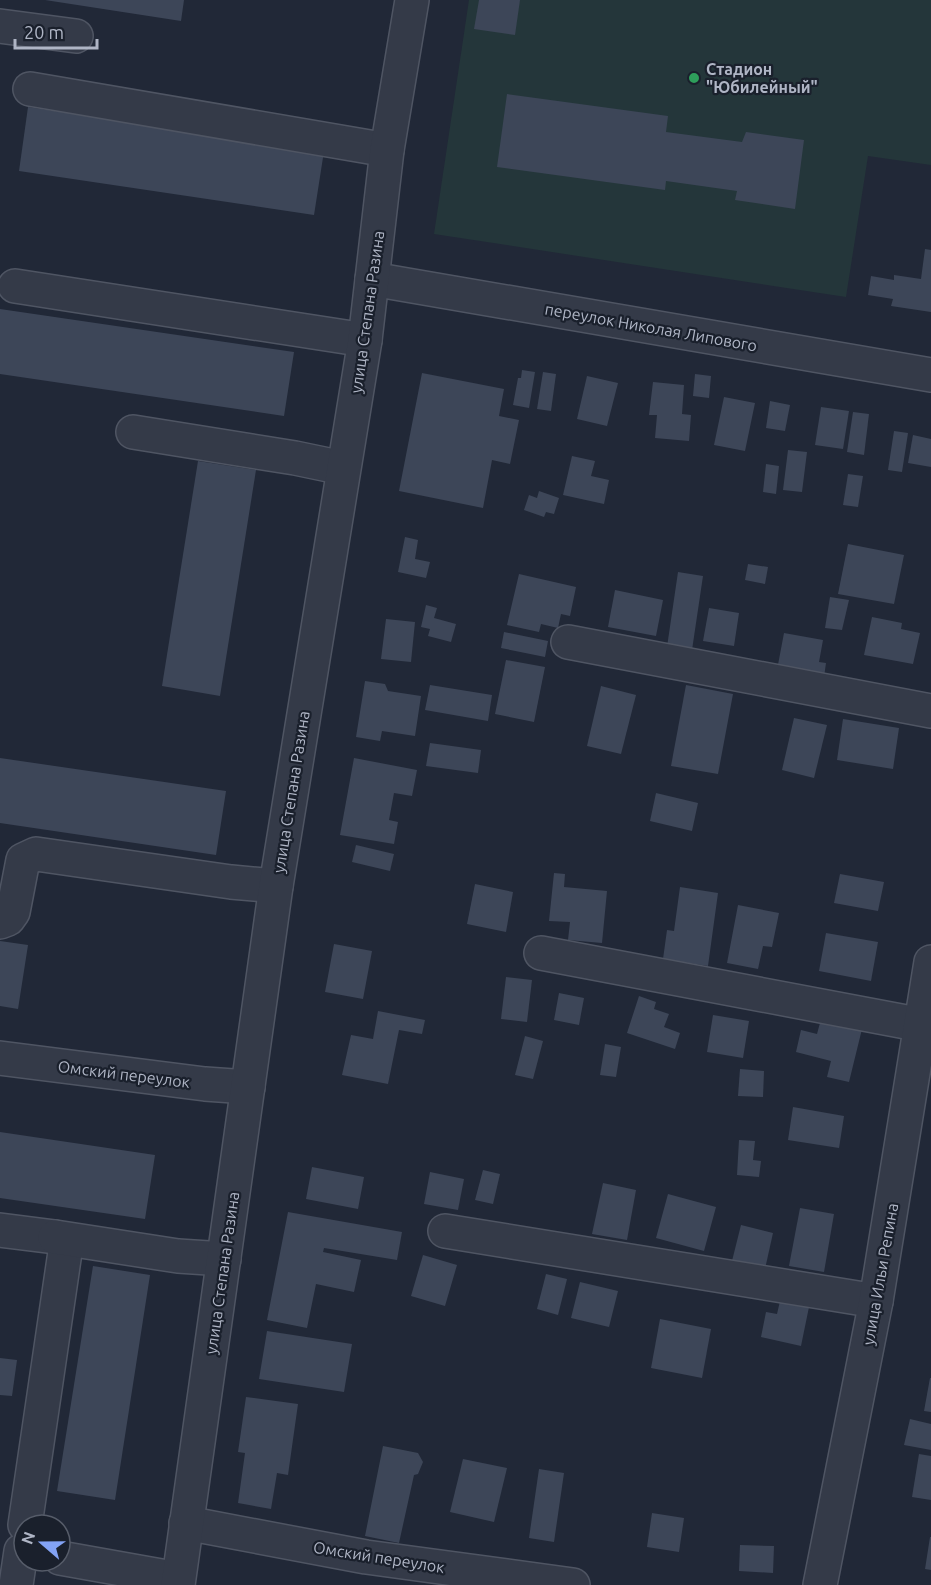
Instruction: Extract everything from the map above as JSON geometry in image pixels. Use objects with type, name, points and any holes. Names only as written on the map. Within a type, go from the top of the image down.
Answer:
[{"type":"street","name":"улица Степана Разина","points":[[178,1582],[276,886],[365,340],[387,150],[412,0]]},
{"type":"street","points":[[0,26],[76,36]]},
{"type":"street","points":[[30,89],[387,150]]},
{"type":"street","name":"переулок Николая Липового","points":[[372,279],[931,375]]},
{"type":"street","points":[[15,286],[365,340]]},
{"type":"street","points":[[133,432],[343,468]]},
{"type":"street","points":[[568,642],[931,711]]},
{"type":"street","points":[[0,922],[8,919],[13,912],[23,860],[36,854],[231,882],[276,886]]},
{"type":"street","points":[[541,953],[922,1025]]},
{"type":"street","name":"улица Ильи Репина","points":[[820,1585],[876,1301],[931,962]]},
{"type":"street","name":"Омский переулок","points":[[0,1058],[205,1084],[248,1087]]},
{"type":"street","points":[[0,1230],[178,1256],[224,1259]]},
{"type":"street","points":[[445,1231],[876,1301]]},
{"type":"street","points":[[27,1513],[65,1252],[61,1240],[55,1237]]},
{"type":"street","name":"Омский переулок","points":[[186,1523],[366,1557],[573,1585]]},
{"type":"street","points":[[72,1560],[178,1582]]},
{"type":"shaded area","name":"Стадион \"Юбилейный\"","points":[[469,0],[931,0],[931,165],[868,156],[846,297],[434,234]]},
{"type":"building","points":[[45,0],[184,0],[181,21]]},
{"type":"building","points":[[479,0],[520,0],[515,35],[474,29]]},
{"type":"building","points":[[507,94],[668,116],[666,132],[742,142],[746,132],[804,140],[795,209],[735,200],[737,191],[666,181],[665,190],[497,167]]},
{"type":"building","points":[[28,107],[324,151],[314,215],[19,171]]},
{"type":"building","points":[[925,249],[931,250],[931,312],[891,306],[893,299],[868,295],[871,276],[894,280],[894,275],[921,279]]},
{"type":"building","points":[[0,309],[294,352],[284,416],[0,374]]},
{"type":"building","points":[[522,370],[535,372],[529,408],[513,405],[518,378],[521,378]]},
{"type":"building","points":[[543,372],[556,374],[551,411],[537,409]]},
{"type":"building","points":[[422,373],[504,389],[499,416],[519,420],[510,464],[492,460],[483,508],[399,491]]},
{"type":"building","points":[[695,374],[711,376],[709,398],[693,396]]},
{"type":"building","points":[[587,376],[618,383],[607,426],[577,419]]},
{"type":"building","points":[[653,382],[684,385],[682,414],[691,415],[689,441],[655,438],[657,415],[649,415]]},
{"type":"building","points":[[724,397],[755,403],[745,451],[714,445]]},
{"type":"building","points":[[770,401],[790,405],[785,431],[766,428]]},
{"type":"building","points":[[821,407],[849,411],[843,449],[815,445]]},
{"type":"building","points":[[853,412],[869,414],[864,455],[847,452]]},
{"type":"building","points":[[894,431],[908,433],[902,472],[888,470]]},
{"type":"building","points":[[913,435],[931,439],[931,467],[908,463]]},
{"type":"building","points":[[788,450],[807,452],[802,492],[783,490]]},
{"type":"building","points":[[572,456],[595,461],[591,476],[609,480],[604,504],[563,495]]},
{"type":"building","points":[[198,461],[256,470],[220,696],[162,686]]},
{"type":"building","points":[[766,464],[779,466],[776,494],[763,492]]},
{"type":"building","points":[[848,474],[863,476],[858,507],[843,505]]},
{"type":"building","points":[[539,491],[559,498],[554,514],[546,512],[544,517],[524,510],[529,495],[537,498]]},
{"type":"building","points":[[405,537],[418,540],[415,559],[430,562],[426,578],[398,572]]},
{"type":"building","points":[[848,544],[904,555],[894,604],[838,594]]},
{"type":"building","points":[[748,564],[768,567],[765,584],[745,580]]},
{"type":"building","points":[[678,572],[703,576],[692,650],[667,647]]},
{"type":"building","points":[[519,574],[576,587],[570,616],[561,614],[558,628],[541,624],[539,632],[507,625]]},
{"type":"building","points":[[615,590],[663,600],[656,636],[608,627]]},
{"type":"building","points":[[830,597],[849,600],[842,630],[825,628]]},
{"type":"building","points":[[426,605],[437,608],[434,618],[456,624],[451,642],[428,636],[430,629],[421,627]]},
{"type":"building","points":[[709,608],[739,613],[734,646],[703,641]]},
{"type":"building","points":[[872,617],[902,623],[901,629],[920,633],[913,664],[864,655]]},
{"type":"building","points":[[386,619],[415,622],[411,662],[381,659]]},
{"type":"building","points":[[504,632],[548,641],[545,657],[501,648]]},
{"type":"building","points":[[784,633],[823,640],[819,662],[826,663],[824,677],[777,670]]},
{"type":"building","points":[[506,660],[545,667],[534,722],[495,714]]},
{"type":"building","points":[[365,681],[385,684],[388,691],[421,696],[415,736],[382,731],[380,741],[356,737]]},
{"type":"building","points":[[430,685],[492,695],[488,721],[425,710]]},
{"type":"building","points":[[686,685],[733,694],[718,774],[671,766]]},
{"type":"building","points":[[601,686],[636,695],[621,754],[587,746]]},
{"type":"building","points":[[794,718],[827,725],[814,778],[782,770]]},
{"type":"building","points":[[843,719],[899,728],[893,769],[837,760]]},
{"type":"building","points":[[430,743],[481,750],[478,773],[426,766]]},
{"type":"building","points":[[0,758],[226,791],[216,855],[0,823]]},
{"type":"building","points":[[354,758],[417,770],[412,796],[394,793],[389,820],[398,822],[394,844],[340,835]]},
{"type":"building","points":[[656,793],[698,803],[692,831],[650,821]]},
{"type":"building","points":[[356,845],[394,854],[390,871],[352,862]]},
{"type":"building","points":[[554,873],[565,874],[564,887],[607,891],[602,943],[568,940],[570,922],[549,921]]},
{"type":"building","points":[[840,874],[884,882],[878,911],[834,903]]},
{"type":"building","points":[[475,884],[513,892],[506,932],[467,924]]},
{"type":"building","points":[[680,887],[718,893],[708,966],[663,959],[667,930],[674,931]]},
{"type":"building","points":[[738,905],[779,913],[772,947],[763,946],[758,969],[727,963]]},
{"type":"building","points":[[826,933],[878,942],[871,981],[819,971]]},
{"type":"building","points":[[0,941],[28,945],[18,1009],[0,1006]]},
{"type":"building","points":[[334,944],[372,951],[363,999],[325,992]]},
{"type":"building","points":[[506,977],[532,980],[527,1022],[501,1019]]},
{"type":"building","points":[[559,993],[584,998],[579,1025],[554,1020]]},
{"type":"building","points":[[639,996],[656,1002],[654,1009],[669,1014],[664,1027],[680,1033],[675,1049],[627,1033]]},
{"type":"building","points":[[378,1011],[425,1020],[422,1034],[399,1030],[388,1084],[342,1075],[351,1035],[373,1039]]},
{"type":"building","points":[[713,1015],[749,1021],[743,1058],[707,1052]]},
{"type":"building","points":[[821,1019],[862,1029],[849,1082],[827,1077],[831,1061],[796,1052],[801,1030],[817,1034]]},
{"type":"building","points":[[525,1036],[543,1041],[533,1079],[515,1075]]},
{"type":"building","points":[[605,1044],[621,1047],[616,1077],[600,1075]]},
{"type":"building","points":[[740,1069],[764,1071],[763,1097],[738,1096]]},
{"type":"building","points":[[793,1107],[844,1116],[839,1148],[788,1140]]},
{"type":"building","points":[[0,1132],[155,1155],[145,1219],[0,1198]]},
{"type":"building","points":[[739,1140],[755,1141],[753,1160],[761,1161],[759,1177],[737,1175]]},
{"type":"building","points":[[312,1167],[364,1177],[358,1209],[306,1199]]},
{"type":"building","points":[[483,1170],[500,1174],[493,1204],[475,1200]]},
{"type":"building","points":[[430,1172],[464,1179],[458,1210],[424,1204]]},
{"type":"building","points":[[603,1183],[636,1190],[627,1240],[592,1234]]},
{"type":"building","points":[[668,1194],[716,1207],[704,1251],[656,1238]]},
{"type":"building","points":[[800,1208],[834,1214],[824,1272],[789,1266]]},
{"type":"building","points":[[288,1212],[402,1232],[397,1260],[324,1248],[323,1252],[361,1260],[354,1292],[316,1284],[307,1328],[267,1320]]},
{"type":"building","points":[[741,1225],[773,1233],[765,1269],[732,1261]]},
{"type":"building","points":[[423,1255],[457,1265],[445,1306],[411,1296]]},
{"type":"building","points":[[93,1266],[150,1275],[115,1500],[57,1491]]},
{"type":"building","points":[[546,1274],[567,1279],[558,1315],[537,1309]]},
{"type":"building","points":[[580,1282],[618,1291],[609,1327],[571,1318]]},
{"type":"building","points":[[780,1301],[809,1307],[801,1346],[761,1337],[766,1312],[777,1314]]},
{"type":"building","points":[[660,1319],[711,1329],[702,1378],[651,1368]]},
{"type":"building","points":[[267,1331],[352,1344],[344,1392],[259,1379]]},
{"type":"building","points":[[0,1358],[17,1360],[12,1396],[0,1395]]},
{"type":"building","points":[[931,1378],[931,1412],[924,1411]]},
{"type":"building","points":[[246,1397],[298,1404],[288,1475],[277,1473],[271,1509],[238,1503],[245,1453],[238,1452]]},
{"type":"building","points":[[910,1419],[931,1424],[931,1450],[904,1445]]},
{"type":"building","points":[[383,1446],[418,1453],[423,1462],[418,1474],[414,1475],[399,1543],[365,1536]]},
{"type":"building","points":[[919,1454],[931,1456],[931,1500],[912,1497]]},
{"type":"building","points":[[463,1459],[507,1468],[494,1522],[450,1512]]},
{"type":"building","points":[[539,1469],[564,1473],[554,1542],[529,1538]]},
{"type":"building","points":[[652,1513],[684,1518],[679,1552],[647,1547]]},
{"type":"building","points":[[931,1537],[931,1570],[925,1569]]},
{"type":"building","points":[[740,1545],[774,1546],[773,1573],[739,1571]]},
{"type":"place","name":"Стадион \"Юбилейный\"","points":[[694,78]]}]
